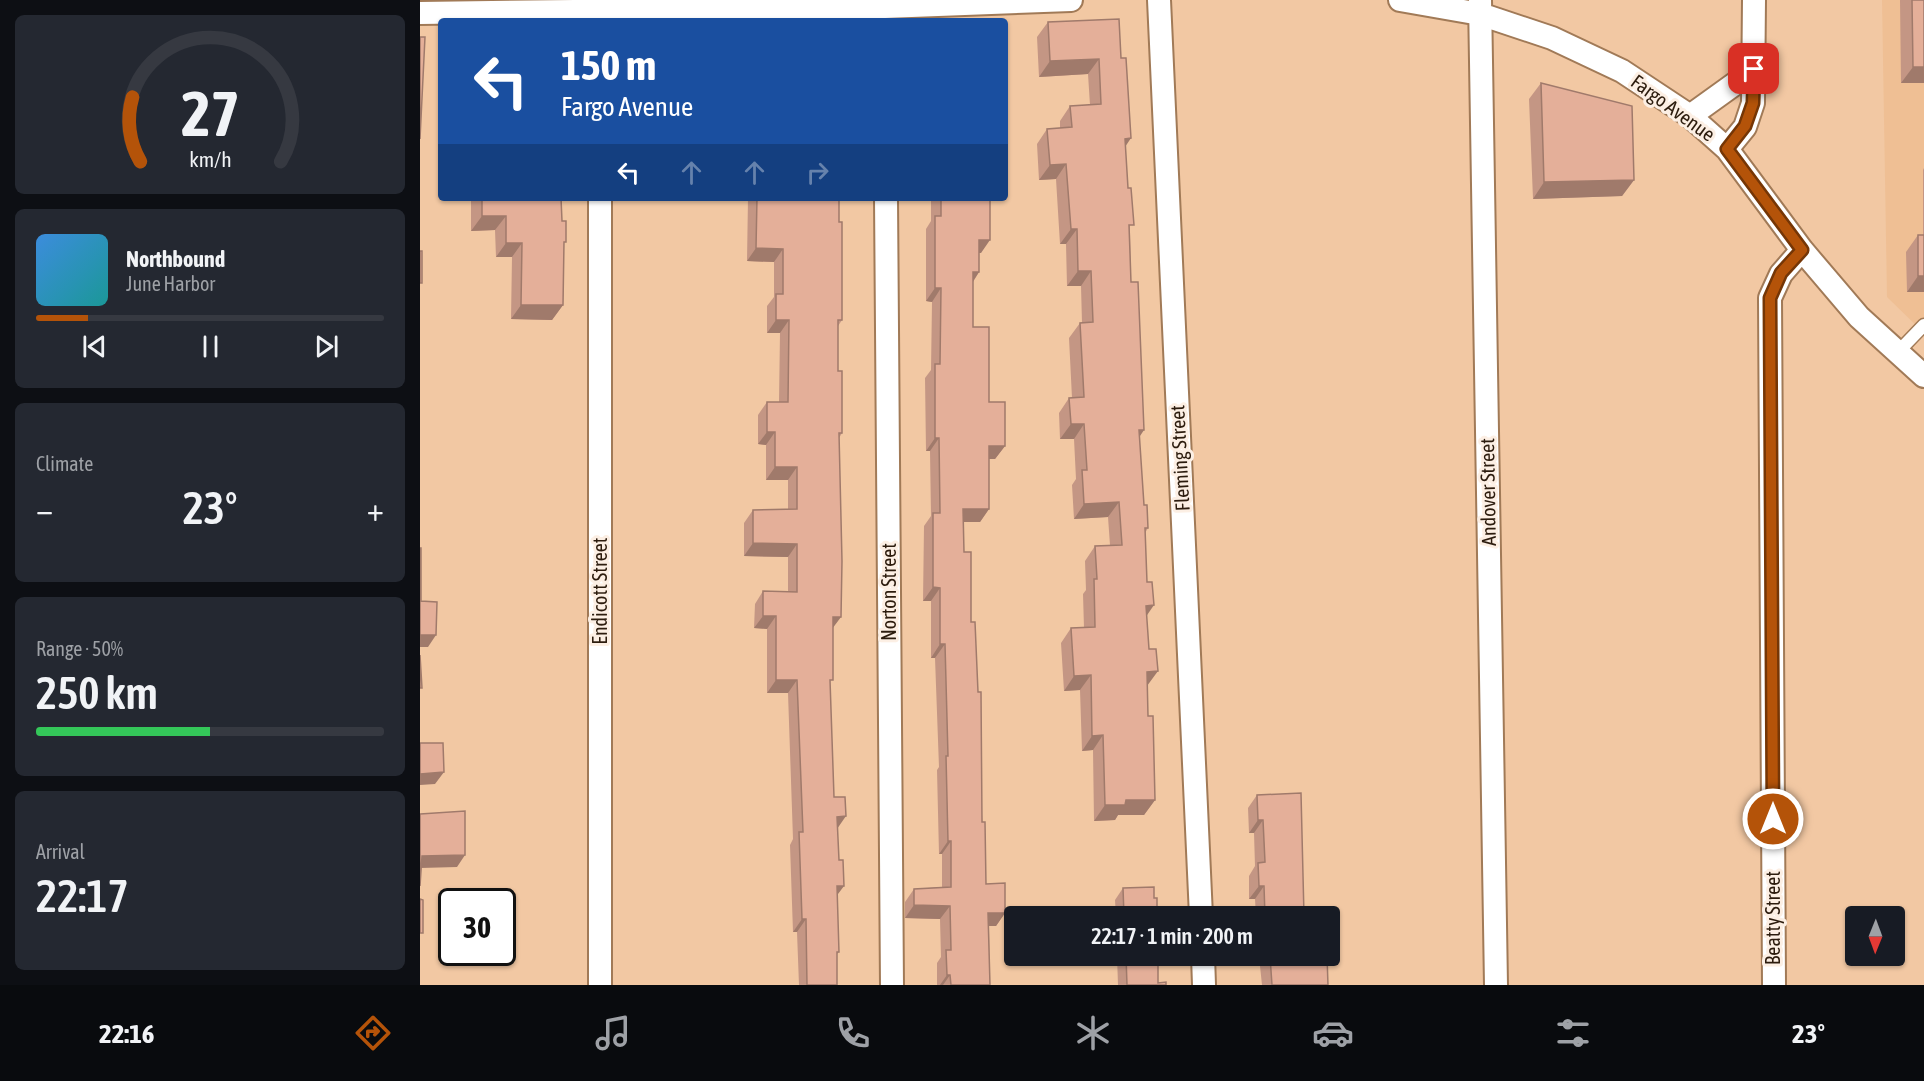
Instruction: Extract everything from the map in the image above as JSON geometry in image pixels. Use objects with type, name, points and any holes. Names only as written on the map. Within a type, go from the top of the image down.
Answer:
[{"type":"street","points":[[420,13],[600,16],[884,14],[1023,1],[1071,0]]},
{"type":"street","name":"Fleming Street","points":[[1159,0],[1201,906]]},
{"type":"street","name":"Fargo Avenue","points":[[1400,0],[1480,7],[1622,71],[1689,116],[1727,149],[1802,250],[1859,317],[1924,376]]},
{"type":"street","points":[[1727,149],[1745,126],[1753,103],[1754,0]]},
{"type":"street","name":"Andover Street","points":[[1480,7],[1496,985]]},
{"type":"street","points":[[1689,116],[1754,69]]},
{"type":"street","name":"Endicott Street","points":[[600,201],[600,985]]},
{"type":"street","name":"Norton Street","points":[[886,201],[892,985]]},
{"type":"street","name":"Beatty Street","points":[[1774,985],[1770,298],[1781,273],[1802,250]]},
{"type":"street","points":[[1203,966],[1204,985]]},
{"type":"lane","points":[[1897,353],[1924,325]]},
{"type":"shaded area","points":[[1882,0],[1924,0],[1924,333],[1887,297]]},
{"type":"building","points":[[1912,0],[1924,0],[1924,67],[1913,67]]},
{"type":"building","points":[[1119,19],[1121,58],[1126,58],[1131,138],[1125,139],[1128,188],[1131,188],[1134,225],[1129,225],[1131,282],[1138,282],[1144,430],[1139,430],[1144,505],[1147,505],[1148,528],[1145,528],[1147,582],[1152,582],[1154,605],[1146,606],[1149,649],[1156,649],[1158,671],[1147,672],[1148,716],[1153,716],[1155,800],[1126,800],[1125,805],[1105,805],[1103,735],[1092,736],[1091,675],[1074,676],[1071,628],[1095,627],[1094,579],[1097,579],[1095,546],[1122,545],[1119,502],[1084,504],[1082,470],[1087,470],[1084,424],[1071,424],[1069,398],[1084,397],[1080,323],[1093,322],[1091,271],[1078,271],[1077,229],[1071,229],[1066,164],[1050,165],[1047,129],[1072,127],[1070,106],[1101,104],[1099,59],[1050,61],[1048,22]]},
{"type":"building","points":[[420,37],[425,37],[420,139]]},
{"type":"building","points":[[1541,83],[1632,106],[1634,180],[1544,182]]},
{"type":"building","points":[[482,201],[561,201],[562,221],[566,221],[563,305],[521,305],[522,243],[506,243],[506,216],[482,216]]},
{"type":"building","points":[[757,201],[839,201],[839,222],[842,222],[842,320],[838,320],[838,371],[842,371],[842,433],[839,433],[841,617],[833,617],[833,680],[830,680],[834,797],[845,797],[846,816],[837,817],[839,860],[843,860],[844,886],[837,886],[839,952],[837,952],[837,985],[807,985],[806,919],[802,919],[799,832],[803,832],[797,680],[776,680],[776,616],[763,616],[763,591],[797,592],[797,544],[753,543],[753,510],[797,509],[797,467],[775,467],[775,432],[767,432],[767,402],[788,402],[789,320],[776,320],[776,294],[783,294],[783,249],[756,248]]},
{"type":"building","points":[[941,201],[990,201],[990,240],[979,240],[979,272],[973,272],[973,327],[989,327],[989,402],[1005,402],[1005,446],[989,446],[989,509],[963,509],[964,552],[971,552],[971,622],[975,622],[978,692],[981,692],[982,822],[985,822],[986,884],[1005,883],[1004,913],[988,913],[990,985],[951,985],[950,975],[947,975],[946,950],[951,950],[950,906],[914,905],[914,889],[951,887],[951,841],[948,841],[945,644],[940,644],[940,588],[933,587],[933,513],[940,513],[939,438],[935,438],[935,364],[940,364],[941,288],[935,288],[935,216],[941,216]]},
{"type":"building","points":[[1918,235],[1924,235],[1924,276],[1918,276]]},
{"type":"building","points":[[420,251],[422,251],[422,283],[420,283]]},
{"type":"building","points":[[420,548],[421,601],[437,602],[436,635],[420,635]]},
{"type":"building","points":[[420,655],[422,688],[420,688]]},
{"type":"building","points":[[420,743],[443,743],[444,772],[420,774]]},
{"type":"building","points":[[1301,793],[1304,906],[1265,906],[1264,886],[1259,886],[1258,863],[1265,862],[1263,820],[1258,820],[1257,795]]},
{"type":"building","points":[[465,811],[465,855],[422,856],[420,886],[420,814]]},
{"type":"building","points":[[1154,887],[1157,906],[1124,906],[1123,888]]},
{"type":"building","points":[[420,899],[423,900],[423,933],[420,933]]},
{"type":"building","points":[[1126,966],[1158,966],[1158,983],[1166,982],[1166,985],[1127,985]]},
{"type":"building","points":[[1271,966],[1327,966],[1328,985],[1272,985]]},
{"type":"route","points":[[1754,69],[1753,103],[1745,126],[1727,149],[1802,250],[1781,273],[1770,298],[1773,819]]}]
